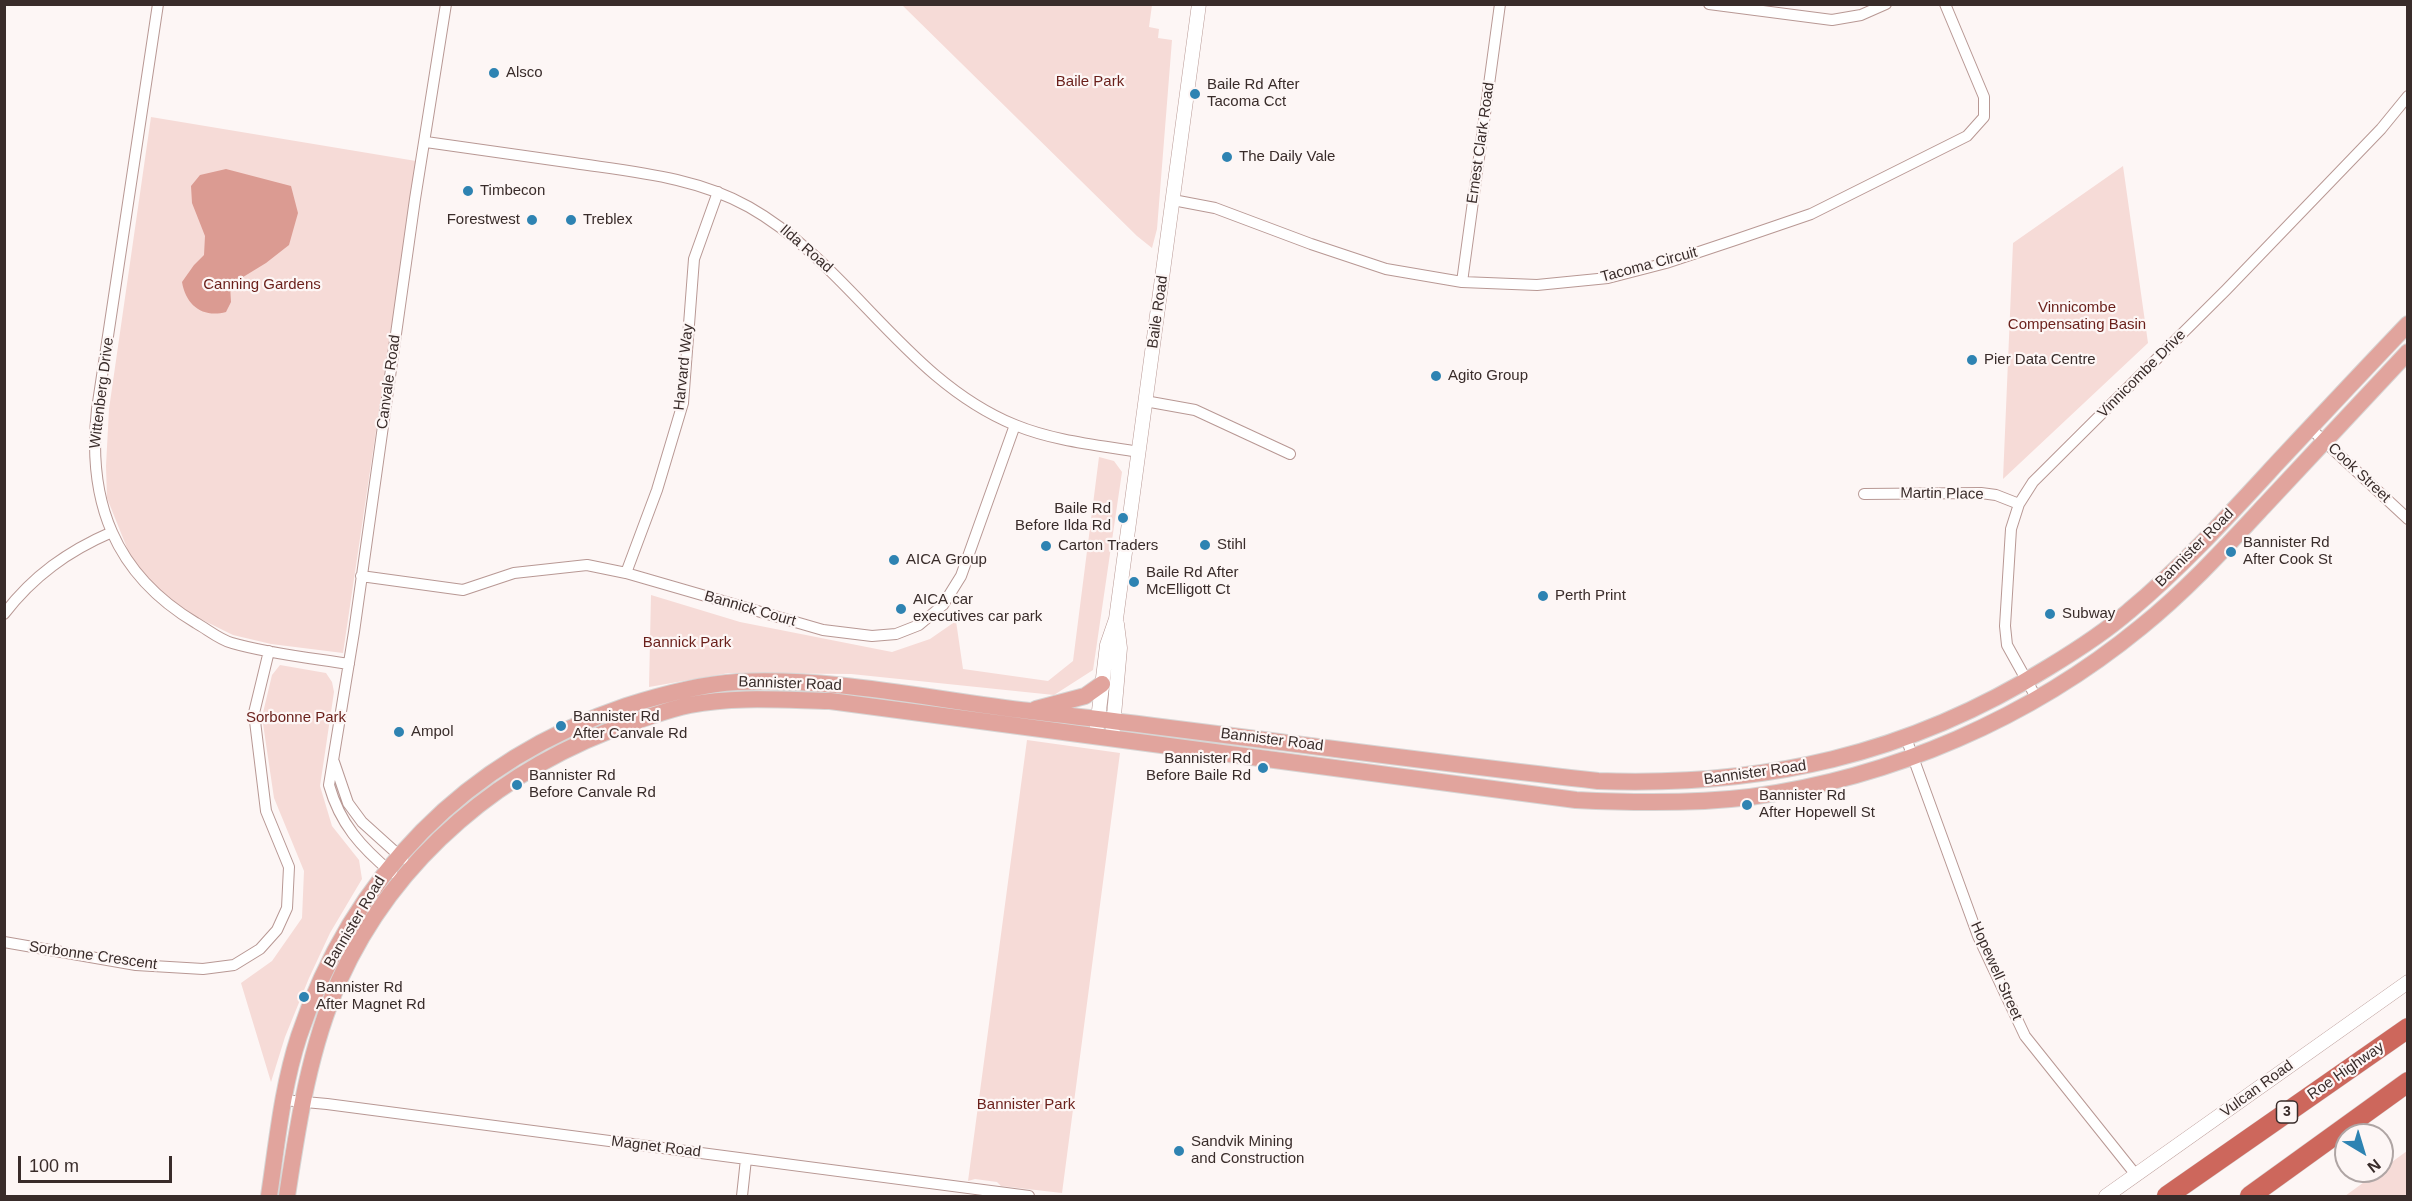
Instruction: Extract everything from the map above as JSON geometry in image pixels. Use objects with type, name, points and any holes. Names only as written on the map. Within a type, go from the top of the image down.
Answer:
[{"type":"highway","name":"Roe Highway","points":[[2167,1197],[2408,1028]]},
{"type":"highway","points":[[2250,1197],[2408,1082]]},
{"type":"main road","name":"Bannister Road","points":[[269,1197],[282,1101],[300,1033],[325,970],[359,908],[399,855],[471,788],[523,753],[593,718],[648,699],[735,682],[832,683],[1029,711],[1598,782],[1641,783],[1703,780],[1820,764],[1906,738],[1950,720],[2026,681],[2101,633],[2145,597],[2200,545],[2408,324]]},
{"type":"main road","name":"Bannister Road","points":[[287,1197],[303,1101],[317,1041],[339,981],[368,929],[401,880],[462,818],[530,769],[600,734],[690,705],[736,699],[830,701],[1576,800],[1623,802],[1716,799],[1786,791],[1866,772],[1960,738],[2037,699],[2100,658],[2178,596],[2408,352]]},
{"type":"main road","points":[[1029,711],[1085,696],[1102,684]]},
{"type":"street","name":"Wittenberg Drive","points":[[158,4],[94,436],[99,494],[112,532],[127,560],[146,585],[170,607],[230,643],[349,664]]},
{"type":"street","name":"Canvale Road","points":[[401,880],[356,838],[336,808],[328,784],[349,664],[446,4]]},
{"type":"street","name":"Baile Road","points":[[1106,719],[1102,684],[1107,645],[1116,619],[1199,4]]},
{"type":"street","name":"Ernest Clark Road","points":[[1462,282],[1500,4]]},
{"type":"street","points":[[1709,4],[1832,20],[1862,15],[1886,4]]},
{"type":"street","name":"Tacoma Circuit","points":[[1173,200],[1215,208],[1386,269],[1462,282],[1537,285],[1608,278],[1666,263],[1810,214],[1967,136],[1984,117],[1984,97],[1945,4]]},
{"type":"street","name":"Vinnicombe Drive","points":[[2037,699],[2007,645],[2005,626],[2011,530],[2019,504],[2033,482],[2226,290],[2381,129],[2408,96]]},
{"type":"street","name":"Ilda Road","points":[[426,142],[654,175],[718,192],[777,224],[820,260],[928,369],[971,402],[1015,425],[1071,441],[1139,452]]},
{"type":"street","name":"Harvard Way","points":[[626,573],[657,490],[683,404],[694,259],[718,192]]},
{"type":"street","points":[[1145,401],[1195,410],[1290,454]]},
{"type":"street","name":"Bannick Court","points":[[362,576],[463,590],[514,573],[587,564],[626,573],[823,630],[872,636],[896,634],[919,625],[943,605],[961,576],[1015,425]]},
{"type":"street","name":"Cook Street","points":[[2310,428],[2408,519]]},
{"type":"street","name":"Martin Place","points":[[1864,494],[1981,493],[1996,495],[2019,504]]},
{"type":"street","points":[[4,615],[23,590],[64,556],[112,532]]},
{"type":"street","name":"Baile Road","points":[[1104,737],[1120,648],[1116,619]]},
{"type":"street","name":"Sorbonne Crescent","points":[[4,942],[136,965],[203,969],[234,965],[260,949],[277,930],[286,908],[289,867],[266,811],[254,713],[269,651]]},
{"type":"street","name":"Hopewell Street","points":[[1906,738],[1978,936],[2025,1036],[2136,1175]]},
{"type":"street","name":"Canvale Road","points":[[333,759],[348,803],[362,822],[412,868]]},
{"type":"street","name":"Vulcan Road","points":[[2106,1197],[2408,981]]},
{"type":"street","name":"Magnet Road","points":[[282,1101],[303,1101],[1029,1197]]},
{"type":"street","points":[[742,1197],[746,1159]]},
{"type":"green space","name":"Baile Park","points":[[902,5],[1152,5],[1149,27],[1159,29],[1158,38],[1172,40],[1157,229],[1152,248],[1137,236]]},
{"type":"green space","name":"Canning Gardens","points":[[151,117],[416,161],[343,653],[271,644],[233,635],[172,605],[131,558],[107,498],[109,409]]},
{"type":"green space","name":"Vinnicombe Compensating Basin","points":[[2123,166],[2148,343],[2003,479],[2013,243]]},
{"type":"green space","name":"Bannick Park","points":[[1099,457],[1114,461],[1122,472],[1093,670],[1054,695],[851,674],[729,673],[649,687],[651,595],[740,622],[892,652],[930,639],[956,621],[963,669],[1048,681],[1073,661]]},
{"type":"green space","name":"Sorbonne Park","points":[[280,665],[326,673],[332,682],[334,692],[320,786],[332,826],[359,860],[362,879],[330,933],[309,978],[285,1037],[271,1082],[241,983],[272,961],[302,918],[304,871],[274,798],[262,717],[272,675]]},
{"type":"green space","name":"Bannister Park","points":[[1027,740],[1120,753],[1062,1193],[1001,1186],[997,1182],[975,1179],[968,1181]]},
{"type":"green space","points":[[2407,1151],[2407,1196],[2345,1196],[2363,1183],[2394,1183],[2394,1160]]},
{"type":"shaded area","points":[[226,169],[291,186],[298,213],[289,245],[266,263],[230,285],[231,302],[226,312],[210,313],[192,304],[187,298],[182,282],[204,255],[205,236],[192,203],[191,186],[200,175]]},
{"type":"place","name":"Alsco","points":[[494,73]]},
{"type":"place","name":"Baile Rd After Tacoma Cct","points":[[1195,94]]},
{"type":"place","name":"The Daily Vale","points":[[1227,157]]},
{"type":"place","name":"Timbecon","points":[[468,191]]},
{"type":"place","name":"Forestwest","points":[[532,220]]},
{"type":"place","name":"Treblex","points":[[571,220]]},
{"type":"place","name":"Pier Data Centre","points":[[1972,360]]},
{"type":"place","name":"Agito Group","points":[[1436,376]]},
{"type":"place","name":"Baile Rd Before Ilda Rd","points":[[1123,518]]},
{"type":"place","name":"Stihl","points":[[1205,545]]},
{"type":"place","name":"Carton Traders","points":[[1046,546]]},
{"type":"place","name":"Bannister Rd After Cook St","points":[[2231,552]]},
{"type":"place","name":"AICA Group","points":[[894,560]]},
{"type":"place","name":"Baile Rd After McElligott Ct","points":[[1134,582]]},
{"type":"place","name":"Perth Print","points":[[1543,596]]},
{"type":"place","name":"AICA car executives car park","points":[[901,609]]},
{"type":"place","name":"Subway","points":[[2050,614]]},
{"type":"place","name":"Bannister Rd After Canvale Rd","points":[[561,726]]},
{"type":"place","name":"Ampol","points":[[399,732]]},
{"type":"place","name":"Bannister Rd Before Baile Rd","points":[[1263,768]]},
{"type":"place","name":"Bannister Rd Before Canvale Rd","points":[[517,785]]},
{"type":"place","name":"Bannister Rd After Hopewell St","points":[[1747,805]]},
{"type":"place","name":"Bannister Rd After Magnet Rd","points":[[304,997]]},
{"type":"place","name":"Sandvik Mining and Construction","points":[[1179,1151]]}]
